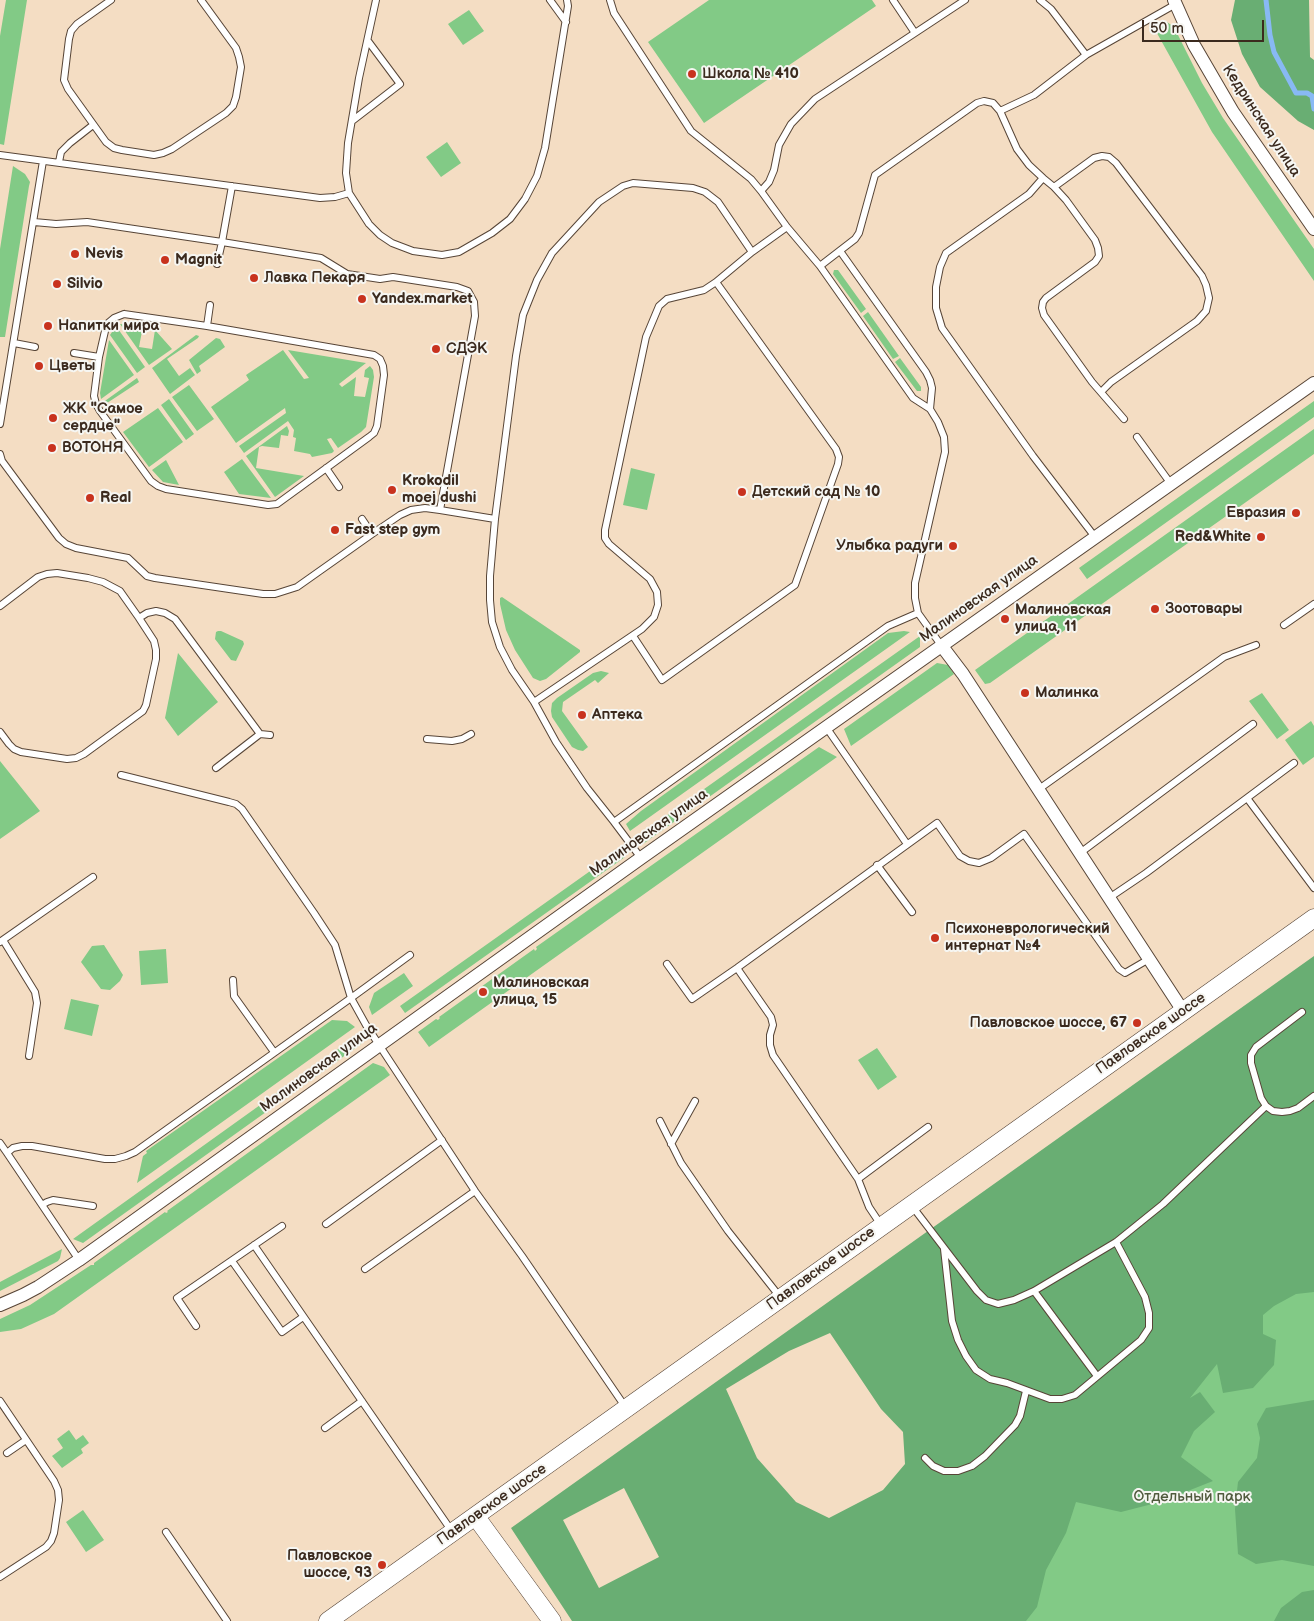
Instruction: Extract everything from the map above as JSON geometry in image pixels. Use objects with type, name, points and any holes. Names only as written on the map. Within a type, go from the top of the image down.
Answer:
[{"type":"main road","name":"Павловское шоссе","points":[[328,1621],[1314,918]]},
{"type":"main road","points":[[476,1516],[552,1621]]},
{"type":"street","name":"Кедринская улица","points":[[1175,2],[1194,45],[1233,112],[1314,229]]},
{"type":"street","name":"Малиновская улица","points":[[0,1305],[23,1296],[79,1260],[641,858],[1314,383]]},
{"type":"street","points":[[942,645],[963,674],[1183,1011]]},
{"type":"lane","points":[[111,0],[77,24],[72,31],[69,39],[64,80],[68,89],[106,142],[114,148],[154,155],[163,154],[172,149],[226,113],[233,106],[236,97],[241,67],[236,48],[201,0]]},
{"type":"lane","points":[[376,0],[348,143],[346,173],[349,193],[369,224],[380,235],[392,243],[413,251],[442,255],[459,252],[492,233],[510,219],[525,199],[537,176],[545,148],[566,22],[567,0]]},
{"type":"lane","points":[[550,0],[566,22]]},
{"type":"lane","points":[[610,0],[614,13],[691,130],[751,179],[820,266],[913,398],[930,409],[938,422],[944,437],[945,452],[915,583],[915,598],[918,613],[942,645]]},
{"type":"lane","points":[[893,0],[915,33]]},
{"type":"lane","points":[[761,191],[772,176],[779,145],[791,124],[815,99],[965,0]]},
{"type":"lane","points":[[1040,0],[1051,9],[1086,55]]},
{"type":"lane","points":[[1000,110],[1034,95],[1086,55],[1175,2]]},
{"type":"lane","points":[[352,121],[400,84],[368,41]]},
{"type":"lane","points":[[820,266],[855,239],[859,233],[875,175],[977,103],[984,101],[993,103],[1000,110],[1017,149],[1029,165],[1066,200],[1095,240],[1098,248],[1098,256],[1095,262],[1046,298],[1042,308],[1044,315],[1092,382],[1124,420]]},
{"type":"lane","points":[[59,162],[61,152],[94,125]]},
{"type":"lane","points":[[0,154],[320,198],[336,197],[349,193]]},
{"type":"lane","points":[[1054,187],[1094,158],[1109,157],[1122,170],[1197,270],[1206,285],[1209,298],[1206,311],[1197,321],[1111,382],[1101,392]]},
{"type":"lane","points":[[0,424],[43,161]]},
{"type":"lane","points":[[1043,178],[1029,194],[946,253],[940,267],[936,287],[936,308],[942,328],[1033,456],[1095,537]]},
{"type":"lane","points":[[641,858],[587,788],[556,742],[534,702],[512,670],[500,647],[492,622],[490,576],[495,519],[523,315],[537,280],[552,253],[599,202],[623,186],[633,183],[693,188],[705,192],[718,202],[752,252]]},
{"type":"lane","points":[[218,264],[232,186]]},
{"type":"lane","points":[[34,222],[56,224],[87,222],[222,242],[321,258],[347,274],[380,279],[394,277],[457,287],[468,291],[474,302],[475,316],[440,510]]},
{"type":"lane","points":[[534,702],[632,636],[654,617],[658,605],[657,592],[650,579],[609,544],[605,538],[605,530],[646,337],[659,306],[667,300],[704,290],[752,252],[788,227]]},
{"type":"lane","points":[[840,251],[926,372],[932,388],[930,409]]},
{"type":"lane","points":[[632,636],[662,680],[795,585],[838,464],[839,456],[836,449],[716,282]]},
{"type":"lane","points":[[207,326],[210,305]]},
{"type":"lane","points":[[124,314],[207,326],[374,355],[380,359],[384,366],[384,375],[377,426],[374,433],[277,504],[273,505],[189,493],[158,486],[151,481],[96,404],[94,396],[99,357],[108,323],[124,314]]},
{"type":"lane","points":[[14,343],[35,347]]},
{"type":"lane","points":[[74,353],[99,357]]},
{"type":"lane","points":[[1137,437],[1171,484]]},
{"type":"lane","points":[[0,454],[2,461],[59,538],[66,544],[76,548],[128,558],[147,576],[263,594],[275,594],[297,587],[372,534],[411,510],[425,508],[495,519]]},
{"type":"lane","points":[[326,468],[339,487]]},
{"type":"lane","points":[[362,519],[372,534]]},
{"type":"lane","points":[[0,606],[38,577],[57,573],[103,582],[120,591],[154,641],[156,650],[156,659],[143,711],[139,716],[84,754],[76,758],[67,759],[21,752],[14,749],[0,732]]},
{"type":"lane","points":[[1284,625],[1314,604]]},
{"type":"lane","points":[[139,618],[147,613],[156,611],[166,613],[175,619],[260,734]]},
{"type":"lane","points":[[614,822],[888,626],[918,613]]},
{"type":"lane","points":[[1038,789],[1224,657],[1256,646]]},
{"type":"lane","points":[[1080,853],[1253,724]]},
{"type":"lane","points":[[826,727],[907,844]]},
{"type":"lane","points":[[216,768],[260,734],[270,735]]},
{"type":"lane","points":[[427,739],[452,741],[462,739],[471,734]]},
{"type":"lane","points":[[1109,898],[1146,873],[1294,763]]},
{"type":"lane","points":[[121,775],[229,802],[236,804],[242,809],[335,945],[351,998],[366,1025],[475,1191],[627,1409]]},
{"type":"lane","points":[[1247,798],[1314,888]]},
{"type":"lane","points":[[667,964],[692,999],[937,823],[960,856],[969,861],[979,862],[991,858],[1024,834],[1119,969],[1125,973],[1149,959]]},
{"type":"lane","points":[[877,865],[912,912]]},
{"type":"lane","points":[[29,1056],[37,1003],[35,992],[2,941],[93,877]]},
{"type":"lane","points":[[7,1153],[13,1148],[22,1146],[32,1146],[105,1159],[115,1159],[135,1152],[410,955]]},
{"type":"lane","points":[[737,968],[772,1017],[773,1026],[770,1035],[770,1045],[773,1055],[858,1179],[869,1207],[882,1226]]},
{"type":"lane","points":[[233,980],[234,996],[274,1052]]},
{"type":"lane","points":[[1302,1012],[1256,1047],[1251,1055],[1251,1063],[1261,1098],[1266,1106],[1273,1111],[1290,1111],[1298,1108],[1314,1096]]},
{"type":"lane","points":[[671,1144],[695,1101]]},
{"type":"lane","points":[[912,1205],[977,1291],[986,1300],[998,1304],[1014,1300],[1034,1291],[1116,1242],[1163,1204],[1266,1106]]},
{"type":"lane","points":[[660,1121],[681,1163],[728,1232],[781,1298]]},
{"type":"lane","points":[[858,1179],[928,1127]]},
{"type":"lane","points":[[326,1224],[442,1140]]},
{"type":"lane","points":[[0,1143],[79,1260]]},
{"type":"lane","points":[[365,1269],[475,1191]]},
{"type":"lane","points":[[42,1205],[53,1200],[93,1206]]},
{"type":"lane","points":[[196,1326],[177,1298],[282,1226]]},
{"type":"lane","points":[[944,1247],[952,1321],[958,1340],[976,1370],[990,1379],[1007,1383],[1050,1399],[1062,1399],[1075,1395],[1141,1340],[1149,1328],[1149,1313],[1145,1297],[1116,1242]]},
{"type":"lane","points":[[254,1246],[453,1533]]},
{"type":"lane","points":[[232,1261],[282,1332],[303,1317]]},
{"type":"lane","points":[[1034,1291],[1097,1376]]},
{"type":"lane","points":[[925,1458],[933,1466],[944,1471],[958,1471],[972,1466],[985,1456],[1015,1425],[1020,1416],[1026,1391]]},
{"type":"lane","points":[[0,1401],[58,1490],[59,1500],[51,1541],[46,1547],[0,1577]]},
{"type":"lane","points":[[325,1428],[362,1401]]},
{"type":"lane","points":[[7,1453],[26,1440]]},
{"type":"lane","points":[[166,1532],[227,1621]]},
{"type":"green space","points":[[6,0],[27,0],[4,145],[0,144],[0,36]]},
{"type":"green space","points":[[709,0],[872,0],[876,6],[704,123],[648,42]]},
{"type":"green space","points":[[1235,0],[1309,0],[1310,57],[1314,60],[1314,130],[1298,121],[1260,87],[1242,54],[1231,20]]},
{"type":"green space","points":[[469,10],[484,31],[463,45],[448,24]]},
{"type":"green space","points":[[1164,22],[1174,27],[1202,83],[1223,118],[1314,249],[1314,281],[1212,132],[1153,26]]},
{"type":"green space","points":[[447,142],[461,163],[441,177],[426,157]]},
{"type":"green space","points":[[13,166],[25,174],[30,182],[5,337],[0,337],[0,249]]},
{"type":"green space","points":[[834,270],[838,270],[866,309],[861,313],[833,274]]},
{"type":"green space","points":[[868,312],[899,356],[893,359],[863,316]]},
{"type":"green space","points":[[120,324],[143,326],[139,347],[152,349],[155,330],[172,349],[149,365]]},
{"type":"green space","points":[[116,326],[145,367],[137,373],[110,335]]},
{"type":"green space","points":[[196,335],[199,336],[198,338],[167,359],[179,376],[190,368],[195,375],[170,394],[152,368]]},
{"type":"green space","points":[[216,338],[220,339],[225,347],[199,366],[201,371],[197,374],[189,360]]},
{"type":"green space","points":[[109,340],[134,375],[101,399],[100,393]]},
{"type":"green space","points":[[283,350],[304,379],[309,378],[288,350],[366,363],[339,384],[342,387],[356,377],[354,396],[365,397],[369,378],[364,377],[365,370],[370,366],[373,370],[374,377],[366,427],[338,448],[331,438],[327,439],[334,451],[332,453],[312,457],[310,454],[294,451],[296,438],[293,437],[294,430],[288,421],[244,453],[239,446],[286,413],[285,408],[236,443],[211,407],[249,380],[246,375]]},
{"type":"green space","points":[[900,358],[921,387],[921,391],[917,391],[895,362]]},
{"type":"green space","points":[[137,378],[139,382],[104,405],[102,403]]},
{"type":"green space","points":[[189,385],[214,419],[197,431],[172,397]]},
{"type":"green space","points":[[169,399],[194,434],[186,440],[161,405]]},
{"type":"green space","points":[[1314,401],[1314,417],[1087,579],[1079,568]]},
{"type":"green space","points":[[158,408],[183,442],[149,467],[123,432]]},
{"type":"green space","points":[[287,426],[288,436],[281,435],[279,448],[259,447],[256,468],[304,476],[275,497],[246,456]]},
{"type":"green space","points":[[1314,429],[1314,454],[990,683],[985,684],[975,670]]},
{"type":"green space","points":[[242,459],[271,498],[239,494],[224,472]]},
{"type":"green space","points":[[166,460],[179,485],[163,482],[152,470]]},
{"type":"green space","points":[[631,468],[655,474],[647,510],[623,505]]},
{"type":"green space","points":[[502,597],[580,650],[580,652],[546,679],[540,681],[533,678],[515,650],[506,630],[500,604],[500,598]]},
{"type":"green space","points":[[218,631],[243,641],[244,644],[236,661],[231,660],[215,639],[216,632]]},
{"type":"green space","points":[[910,632],[630,831],[626,824],[641,811],[888,633]]},
{"type":"green space","points":[[920,636],[920,647],[643,844],[635,838]]},
{"type":"green space","points":[[178,653],[218,702],[178,736],[165,718]]},
{"type":"green space","points":[[937,663],[948,665],[954,674],[851,746],[844,729]]},
{"type":"green space","points":[[601,671],[609,673],[598,683],[595,680],[563,702],[562,711],[588,747],[583,751],[578,750],[572,747],[552,717],[552,703],[593,673]]},
{"type":"green space","points":[[1262,693],[1289,730],[1277,739],[1249,701]]},
{"type":"green space","points":[[1311,721],[1314,726],[1314,757],[1303,765],[1285,740]]},
{"type":"green space","points":[[819,747],[837,757],[429,1047],[418,1032],[436,1019],[438,1020],[439,1017],[534,949],[535,951],[536,947]]},
{"type":"green space","points":[[0,761],[40,811],[0,839]]},
{"type":"green space","points":[[624,847],[625,857],[405,1013],[400,1006]]},
{"type":"green space","points":[[104,945],[123,975],[120,981],[110,990],[101,989],[81,962],[92,946]]},
{"type":"green space","points":[[166,949],[168,983],[141,985],[139,951]]},
{"type":"green space","points":[[1314,956],[1314,1292],[1296,1294],[1274,1306],[1263,1315],[1263,1334],[1276,1340],[1274,1365],[1253,1388],[1223,1393],[1217,1364],[1190,1398],[1200,1392],[1215,1412],[1194,1431],[1181,1457],[1213,1481],[1160,1502],[1121,1512],[1076,1502],[1066,1533],[1046,1570],[1037,1607],[1026,1621],[572,1621],[511,1528]],"holes":[[[830,1333],[881,1409],[903,1432],[905,1464],[883,1490],[829,1518],[796,1502],[757,1458],[726,1389],[789,1351]],[[624,1488],[659,1557],[599,1588],[563,1520]]]},
{"type":"green space","points":[[404,973],[413,986],[372,1015],[369,1007],[374,993]]},
{"type":"green space","points":[[71,999],[99,1005],[92,1036],[64,1029]]},
{"type":"green space","points":[[332,1020],[347,1021],[355,1027],[137,1183],[143,1156],[147,1153],[146,1151]]},
{"type":"green space","points":[[362,1032],[361,1044],[83,1243],[73,1239]]},
{"type":"green space","points":[[877,1048],[897,1077],[878,1090],[858,1060]]},
{"type":"green space","points":[[373,1063],[384,1067],[390,1075],[54,1314],[21,1329],[0,1332],[0,1319],[30,1305],[91,1265],[94,1265],[94,1263],[165,1212],[168,1212]]},
{"type":"green space","name":"Отдельный парк","points":[[1314,1168],[1314,1621],[935,1621]]},
{"type":"green space","points":[[62,1249],[58,1261],[0,1291],[0,1282]]},
{"type":"green space","points":[[1314,1400],[1314,1566],[1282,1560],[1256,1564],[1238,1554],[1235,1509],[1238,1482],[1257,1458],[1260,1438],[1257,1424],[1266,1408]]},
{"type":"green space","points":[[69,1430],[76,1440],[83,1435],[89,1443],[81,1449],[83,1453],[62,1468],[52,1456],[63,1448],[57,1439]]},
{"type":"green space","points":[[83,1510],[104,1540],[86,1552],[66,1522]]},
{"type":"green space","points":[[1314,1590],[1314,1621],[1274,1621],[1281,1608],[1302,1592]]},
{"type":"waterway","points":[[1266,0],[1274,52],[1296,93],[1307,93],[1312,96],[1314,109]]},
{"type":"place","name":"Школа № 410","points":[[692,74]]},
{"type":"place","name":"Nevis","points":[[75,254]]},
{"type":"place","name":"Magnit","points":[[165,260]]},
{"type":"place","name":"Лавка Пекаря","points":[[254,278]]},
{"type":"place","name":"Silvio","points":[[57,284]]},
{"type":"place","name":"Yandex.market","points":[[362,299]]},
{"type":"place","name":"Напитки мира","points":[[48,326]]},
{"type":"place","name":"СДЭК","points":[[436,349]]},
{"type":"place","name":"Цветы","points":[[39,366]]},
{"type":"place","name":"ЖК \"Самое сердце\"","points":[[53,418]]},
{"type":"place","name":"ВОТОНЯ","points":[[52,448]]},
{"type":"place","name":"Krokodil moej dushi","points":[[392,490]]},
{"type":"place","name":"Детский сад № 10","points":[[742,492]]},
{"type":"place","name":"Real","points":[[90,498]]},
{"type":"place","name":"Евразия","points":[[1296,513]]},
{"type":"place","name":"Fast step gym","points":[[335,530]]},
{"type":"place","name":"Red&White","points":[[1261,537]]},
{"type":"place","name":"Улыбка радуги","points":[[953,546]]},
{"type":"place","name":"Зоотовары","points":[[1155,609]]},
{"type":"place","name":"Малиновская улица, 11","points":[[1005,619]]},
{"type":"place","name":"Малинка","points":[[1025,693]]},
{"type":"place","name":"Аптека","points":[[582,715]]},
{"type":"place","name":"Психоневрологический интернат №4","points":[[935,938]]},
{"type":"place","name":"Малиновская улица, 15","points":[[483,992]]},
{"type":"place","name":"Павловское шоссе, 67","points":[[1137,1023]]},
{"type":"place","name":"Павловское шоссе, 93","points":[[382,1565]]}]
